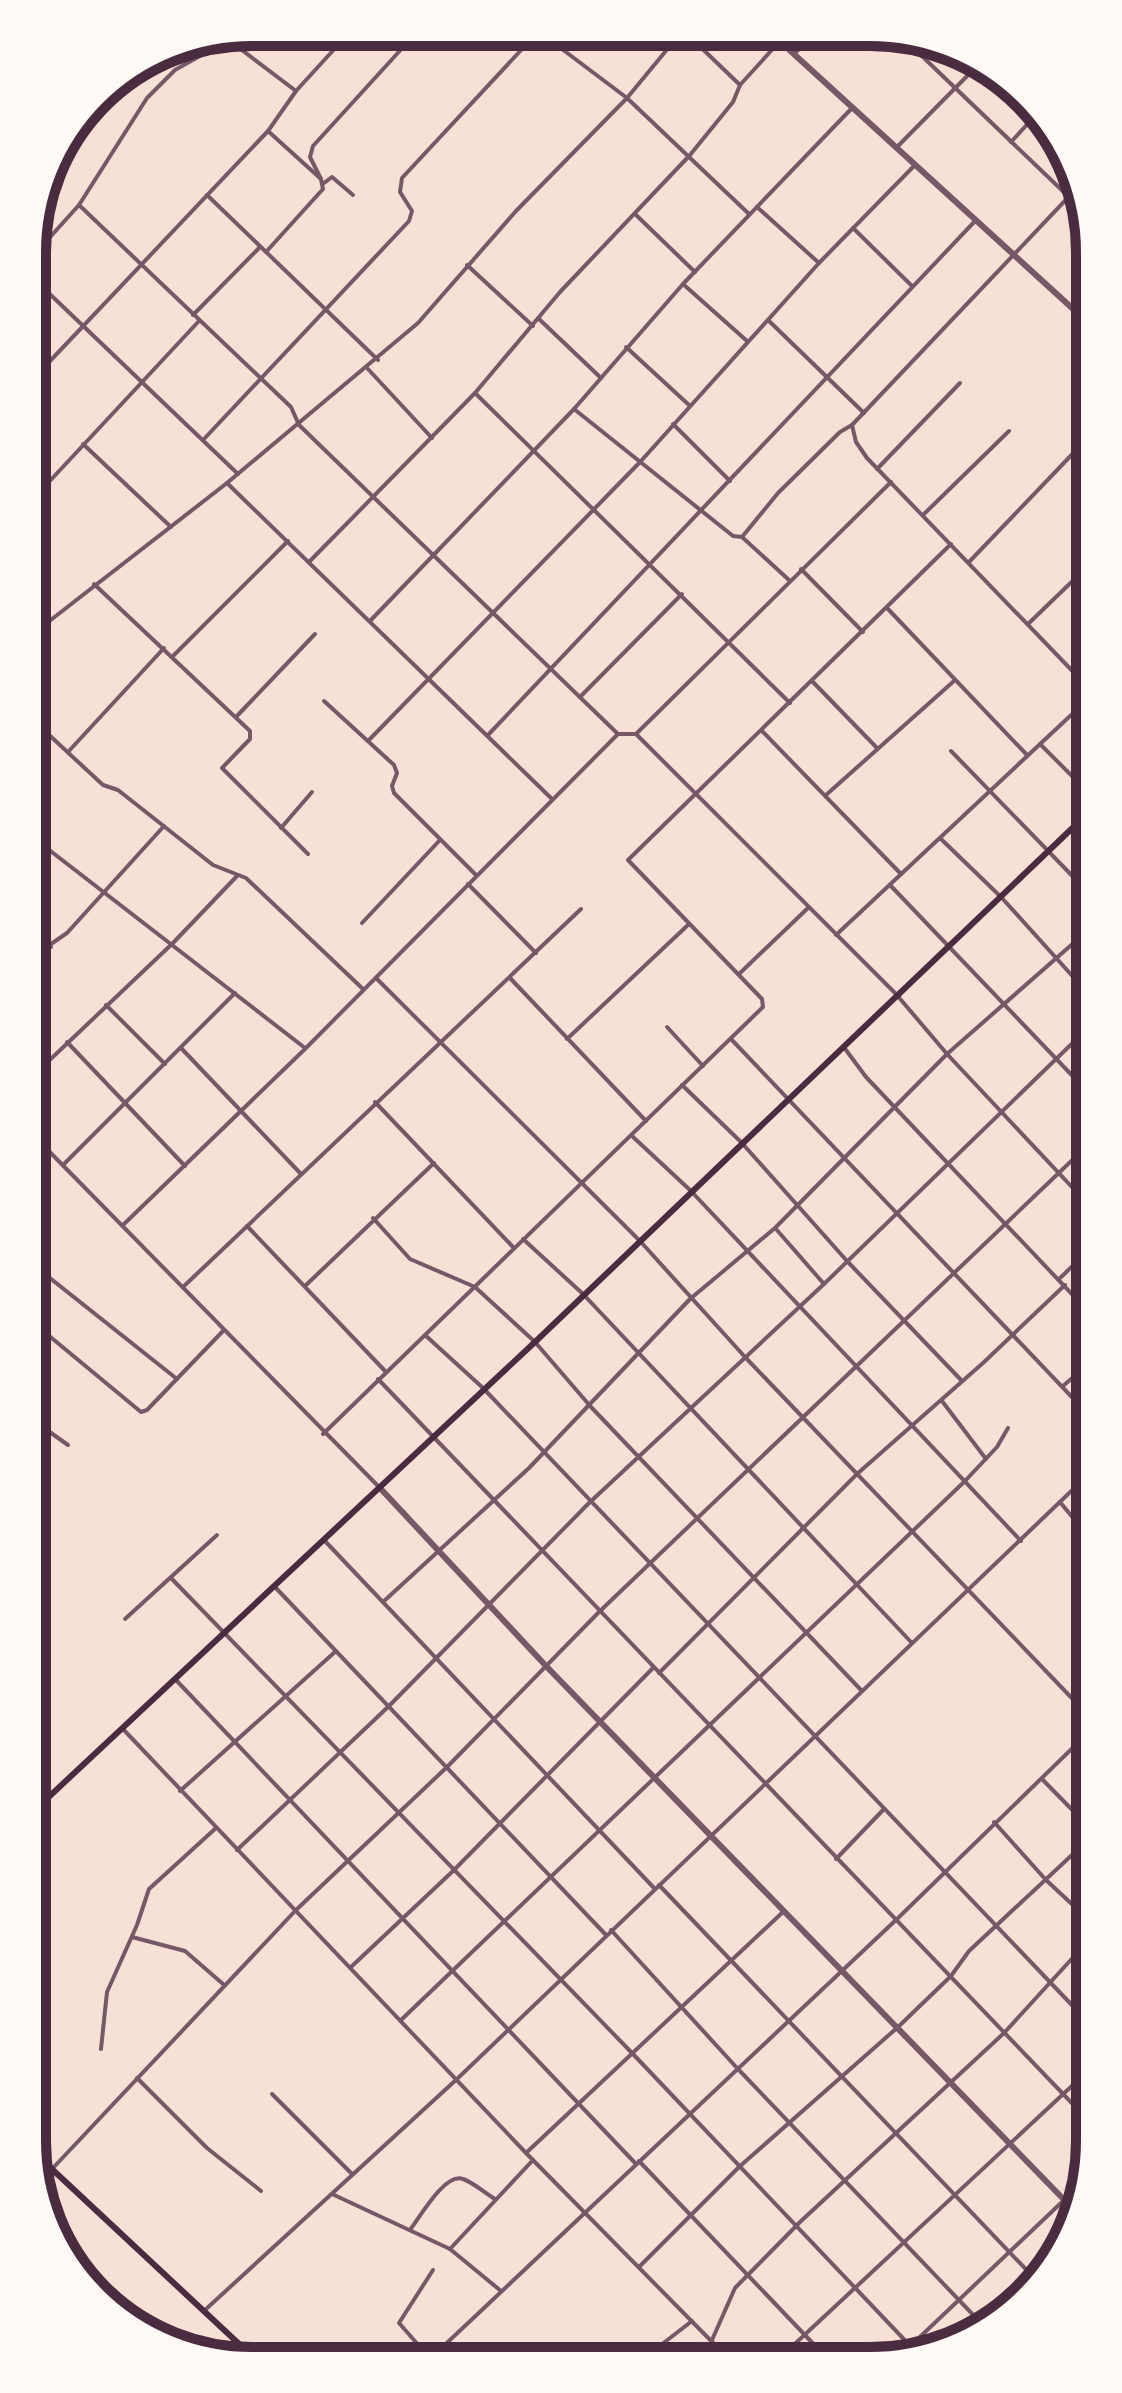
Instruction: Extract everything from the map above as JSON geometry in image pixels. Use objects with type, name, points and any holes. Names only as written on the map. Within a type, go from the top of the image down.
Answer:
[{"type":"main road","points":[[46,1797],[275,1587],[535,1342],[788,1096],[1076,824]]},
{"type":"main road","points":[[48,2165],[243,2346]]},
{"type":"street","points":[[46,365],[268,131],[296,91],[337,46]]},
{"type":"street","points":[[266,252],[321,195],[322,181],[310,157],[313,146],[404,46]]},
{"type":"street","points":[[204,439],[409,221],[412,211],[399,186],[411,167],[527,46]]},
{"type":"street","points":[[556,46],[627,98],[749,214]]},
{"type":"street","points":[[46,623],[299,425],[418,323],[466,265],[627,98],[670,46]]},
{"type":"street","points":[[699,46],[740,85]]},
{"type":"street","points":[[309,562],[475,393],[560,292],[690,155],[733,102],[740,85],[775,46]]},
{"type":"street","points":[[785,46],[1076,312]]},
{"type":"street","points":[[794,54],[802,46]]},
{"type":"street","points":[[238,47],[296,91]]},
{"type":"street","points":[[46,242],[79,205],[147,98],[175,70],[212,50]]},
{"type":"street","points":[[918,52],[1068,196]]},
{"type":"street","points":[[188,57],[196,58]]},
{"type":"street","points":[[175,70],[178,60]]},
{"type":"street","points":[[896,149],[971,73]]},
{"type":"street","points":[[370,621],[430,555],[574,409],[683,284],[852,108]]},
{"type":"street","points":[[1011,142],[1029,122]]},
{"type":"street","points":[[268,131],[322,181]]},
{"type":"street","points":[[369,740],[641,461],[819,263],[914,166]]},
{"type":"street","points":[[322,181],[332,177],[353,195]]},
{"type":"street","points":[[206,195],[326,306],[378,360]]},
{"type":"street","points":[[742,537],[778,493],[840,432],[864,413],[1068,198]]},
{"type":"street","points":[[79,205],[291,407],[299,425],[430,555],[618,734],[636,734],[696,793],[896,994],[947,1054],[1076,1192]]},
{"type":"street","points":[[757,207],[819,263]]},
{"type":"street","points":[[635,214],[695,272]]},
{"type":"street","points":[[488,735],[653,565],[826,375],[976,220]]},
{"type":"street","points":[[853,228],[912,286]]},
{"type":"street","points":[[193,315],[260,247]]},
{"type":"street","points":[[466,265],[533,326]]},
{"type":"street","points":[[683,284],[747,341]]},
{"type":"street","points":[[46,290],[238,474]]},
{"type":"street","points":[[539,319],[601,378]]},
{"type":"street","points":[[768,320],[864,413]]},
{"type":"street","points":[[46,485],[199,321]]},
{"type":"street","points":[[626,347],[689,405]]},
{"type":"street","points":[[367,369],[432,438]]},
{"type":"street","points":[[877,469],[960,383]]},
{"type":"street","points":[[475,393],[594,506],[790,703]]},
{"type":"street","points":[[574,409],[733,536],[742,537],[789,580]]},
{"type":"street","points":[[673,424],[730,481]]},
{"type":"street","points":[[852,425],[861,451],[877,469],[924,514],[1076,675]]},
{"type":"street","points":[[924,514],[1009,431]]},
{"type":"street","points":[[83,444],[171,527]]},
{"type":"street","points":[[969,562],[1076,450]]},
{"type":"street","points":[[636,734],[891,482]]},
{"type":"street","points":[[227,483],[553,800]]},
{"type":"street","points":[[172,657],[288,541]]},
{"type":"street","points":[[323,1434],[764,1005],[739,974],[628,860],[951,544]]},
{"type":"street","points":[[801,569],[863,632]]},
{"type":"street","points":[[1028,624],[1076,578]]},
{"type":"street","points":[[94,584],[252,735],[222,768],[308,854]]},
{"type":"street","points":[[580,697],[682,594]]},
{"type":"street","points":[[887,609],[1027,755]]},
{"type":"street","points":[[236,717],[315,634]]},
{"type":"street","points":[[68,752],[164,648]]},
{"type":"street","points":[[812,681],[877,748]]},
{"type":"street","points":[[826,795],[954,681]]},
{"type":"street","points":[[324,701],[369,740],[396,769],[394,793],[476,875]]},
{"type":"street","points":[[836,935],[1076,710]]},
{"type":"street","points":[[762,731],[901,874]]},
{"type":"street","points":[[47,733],[99,782],[118,790],[213,865],[252,883],[363,989]]},
{"type":"street","points":[[123,1225],[305,1049],[618,734]]},
{"type":"street","points":[[1040,744],[1076,780]]},
{"type":"street","points":[[951,751],[1076,879]]},
{"type":"street","points":[[281,828],[312,792]]},
{"type":"street","points":[[46,950],[105,893],[164,826]]},
{"type":"street","points":[[940,838],[1001,897],[1076,980]]},
{"type":"street","points":[[362,923],[440,840]]},
{"type":"street","points":[[46,848],[173,943],[305,1049]]},
{"type":"street","points":[[46,1063],[173,943],[237,876]]},
{"type":"street","points":[[468,884],[536,953]]},
{"type":"street","points":[[890,885],[951,945],[1076,1080]]},
{"type":"street","points":[[739,974],[808,908]]},
{"type":"street","points":[[183,1287],[581,909]]},
{"type":"street","points":[[567,1039],[689,924]]},
{"type":"street","points":[[46,942],[51,947]]},
{"type":"street","points":[[383,1602],[591,1407],[690,1299],[775,1228],[846,1161],[947,1054],[1076,942]]},
{"type":"street","points":[[376,978],[442,1041],[579,1184],[640,1241],[690,1299],[1076,1702]]},
{"type":"street","points":[[510,978],[647,1121]]},
{"type":"street","points":[[63,1165],[235,993]]},
{"type":"street","points":[[106,1005],[165,1064]]},
{"type":"street","points":[[667,1027],[703,1066]]},
{"type":"street","points":[[731,1039],[1076,1401]]},
{"type":"street","points":[[237,1850],[389,1706],[589,1503],[824,1284],[1076,1040]]},
{"type":"street","points":[[67,1042],[185,1166]]},
{"type":"street","points":[[843,1046],[866,1077],[1076,1298]]},
{"type":"street","points":[[181,1048],[302,1174]]},
{"type":"street","points":[[682,1085],[741,1142],[847,1261],[962,1381]]},
{"type":"street","points":[[375,1102],[513,1247]]},
{"type":"street","points":[[631,1135],[690,1190],[746,1253],[1021,1541]]},
{"type":"street","points":[[46,1149],[123,1225],[323,1434],[380,1488],[546,1666],[1066,2202]]},
{"type":"street","points":[[52,2169],[296,1910],[447,1767],[599,1612],[1076,1156]]},
{"type":"street","points":[[304,1286],[434,1163]]},
{"type":"street","points":[[373,1218],[416,1263],[475,1287],[535,1342],[591,1407],[862,1691]]},
{"type":"street","points":[[247,1226],[386,1372]]},
{"type":"street","points":[[775,1228],[824,1284]]},
{"type":"street","points":[[523,1239],[583,1294],[911,1642]]},
{"type":"street","points":[[1059,1279],[1076,1263]]},
{"type":"street","points":[[46,1275],[177,1379]]},
{"type":"street","points":[[659,1674],[857,1474],[942,1401],[1065,1285]]},
{"type":"street","points":[[46,1333],[136,1409],[147,1410],[223,1331]]},
{"type":"street","points":[[425,1335],[483,1388],[589,1503],[1076,2009]]},
{"type":"street","points":[[1063,1386],[1076,1375]]},
{"type":"street","points":[[378,1379],[1076,2107]]},
{"type":"street","points":[[942,1401],[986,1459]]},
{"type":"street","points":[[401,2020],[964,1482],[986,1459],[1008,1428]]},
{"type":"street","points":[[46,1429],[68,1445]]},
{"type":"street","points":[[205,2310],[457,2079],[1076,1487]]},
{"type":"street","points":[[1060,1502],[1076,1522]]},
{"type":"street","points":[[125,1619],[217,1535]]},
{"type":"street","points":[[324,1540],[1028,2273]]},
{"type":"street","points":[[171,1578],[338,1754],[633,2054],[907,2343]]},
{"type":"street","points":[[275,1587],[551,1877],[682,2005],[737,2068],[975,2317]]},
{"type":"street","points":[[180,1791],[336,1651]]},
{"type":"street","points":[[350,1968],[453,1871],[653,1668]]},
{"type":"street","points":[[175,1679],[404,1917],[578,2105],[693,2217],[816,2347]]},
{"type":"street","points":[[122,1728],[526,2153],[718,2347]]},
{"type":"street","points":[[441,2347],[897,1919],[1076,1745]]},
{"type":"street","points":[[1042,1778],[1076,1813]]},
{"type":"street","points":[[836,1859],[884,1809]]},
{"type":"street","points":[[994,1822],[1046,1880],[1076,1908]]},
{"type":"street","points":[[101,2049],[107,1992],[149,1889],[216,1828]]},
{"type":"street","points":[[640,2266],[693,2217],[739,2167],[898,2027],[951,1976],[969,1951],[1076,1851]]},
{"type":"street","points":[[526,2153],[784,1911]]},
{"type":"street","points":[[132,1937],[185,1951],[223,1984]]},
{"type":"street","points":[[711,2340],[735,2288],[1004,2033],[1076,1953]]},
{"type":"street","points":[[137,2078],[207,2148],[261,2191]]},
{"type":"street","points":[[792,2347],[1076,2082]]},
{"type":"street","points":[[272,2094],[353,2175]]},
{"type":"street","points":[[450,2249],[533,2160]]},
{"type":"street","points":[[410,2230],[442,2186],[452,2179],[463,2179],[495,2199]]},
{"type":"street","points":[[332,2194],[450,2249],[501,2291]]},
{"type":"street","points":[[915,2342],[1068,2195]]},
{"type":"street","points":[[422,2347],[399,2323],[433,2270]]},
{"type":"street","points":[[658,2347],[692,2321]]}]
